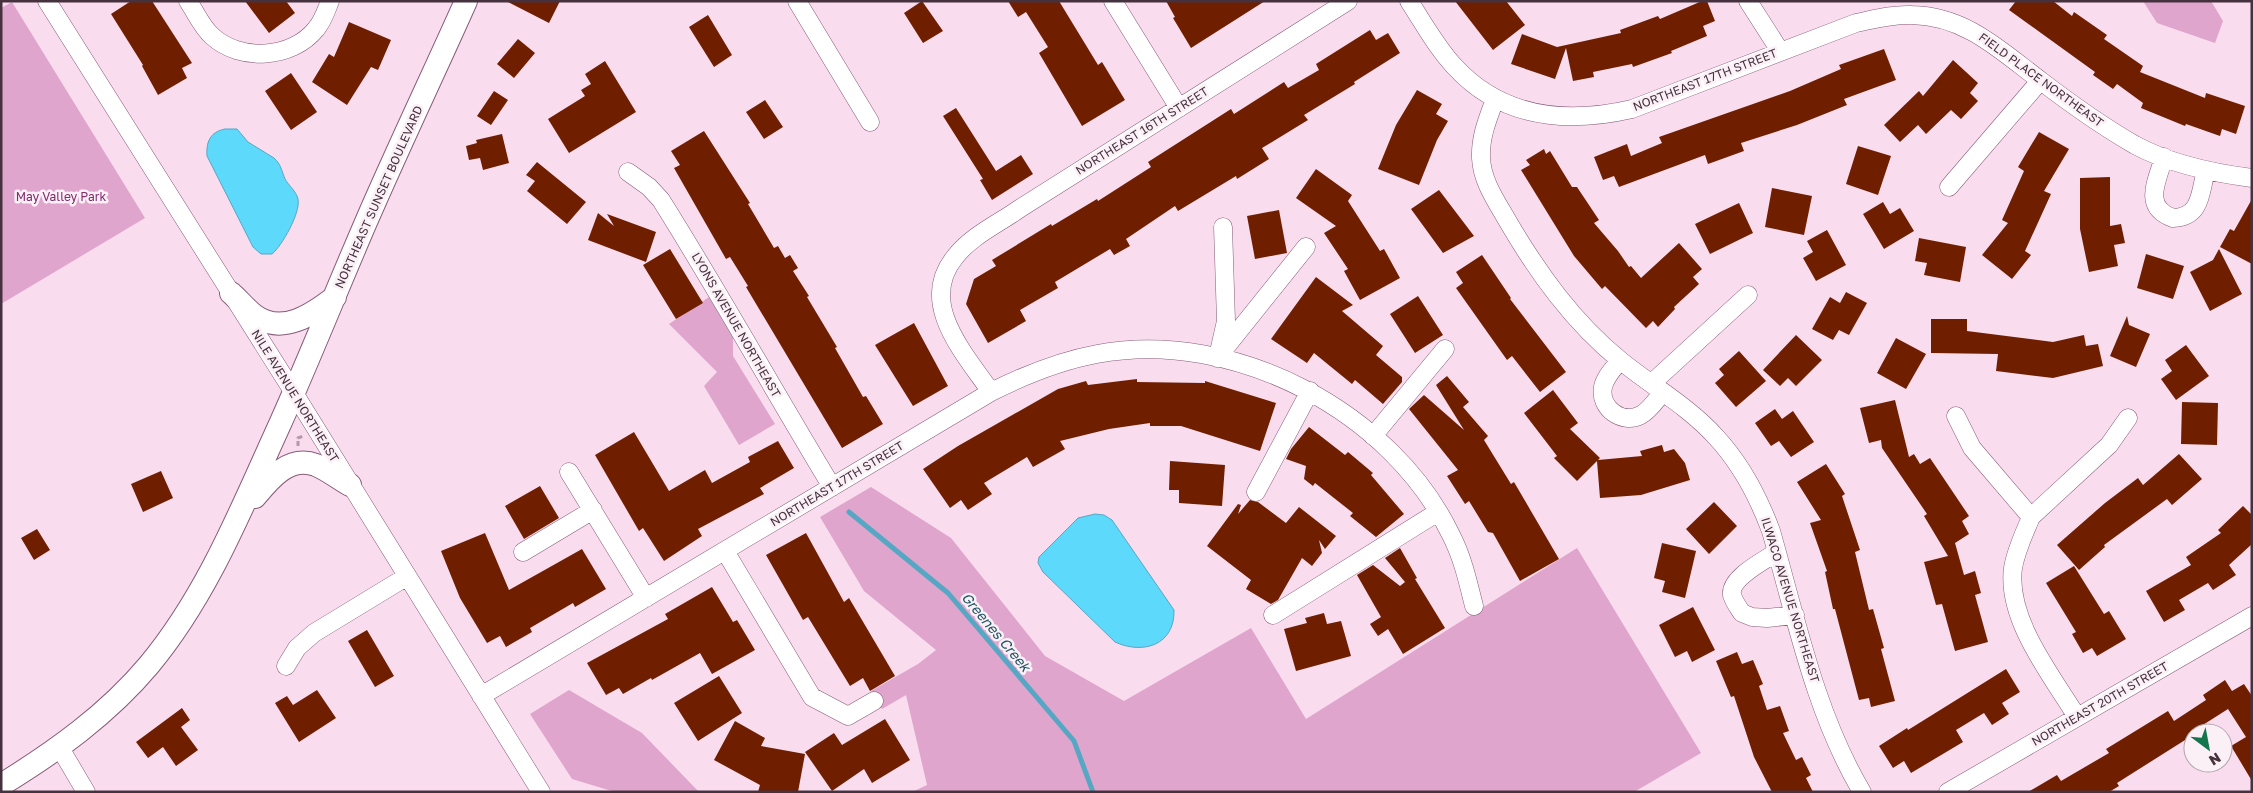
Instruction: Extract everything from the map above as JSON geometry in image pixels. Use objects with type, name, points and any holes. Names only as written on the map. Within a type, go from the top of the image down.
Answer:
[{"type":"main road","name":"NORTHEAST SUNSET BOULEVARD","points":[[239,514],[336,296],[365,223],[466,1]]},
{"type":"main road","points":[[231,293],[254,316],[280,323],[302,319],[317,311],[336,296]]},
{"type":"main road","points":[[1,785],[60,748],[107,707],[148,666],[196,599],[239,514],[275,474],[295,464],[315,465],[350,485]]},
{"type":"street","name":"NILE AVENUE NORTHEAST","points":[[47,1],[294,393],[406,577],[541,792]]},
{"type":"street","points":[[188,1],[212,36],[224,45],[252,54],[270,53],[289,48],[316,30],[330,1]]},
{"type":"street","points":[[796,1],[870,122]]},
{"type":"street","points":[[1113,1],[1179,108]]},
{"type":"street","name":"NORTHEAST 16TH STREET","points":[[991,392],[950,331],[943,315],[941,288],[946,271],[955,257],[970,242],[1348,1]]},
{"type":"street","points":[[1409,1],[1455,67],[1473,84],[1495,99]]},
{"type":"street","points":[[1748,1],[1780,51]]},
{"type":"street","name":"NORTHEAST 17TH STREET","points":[[1495,99],[1540,114],[1573,118],[1604,116],[1632,109],[1856,23],[1889,8],[1925,11]]},
{"type":"street","name":"FIELD PLACE NORTHEAST","points":[[1925,11],[1965,26],[1989,40],[2040,81],[2098,122],[2137,146],[2164,157],[2206,170],[2252,178]]},
{"type":"street","points":[[1950,187],[2040,81]]},
{"type":"street","name":"ILWACO AVENUE NORTHEAST","points":[[1495,99],[1482,137],[1481,158],[1491,191],[1553,291],[1590,333],[1620,360],[1657,387],[1714,435],[1733,457],[1762,505],[1822,704],[1836,741],[1862,792]]},
{"type":"street","points":[[2164,157],[2153,194],[2159,210],[2173,218],[2189,215],[2196,209],[2206,170]]},
{"type":"street","name":"LYONS AVENUE NORTHEAST","points":[[628,172],[648,186],[661,200],[721,296],[759,366],[832,487]]},
{"type":"street","points":[[1217,358],[1226,321],[1223,227]]},
{"type":"street","points":[[1217,358],[1306,247]]},
{"type":"street","points":[[1620,360],[1605,380],[1602,389],[1605,404],[1617,416],[1634,418],[1648,410],[1657,387],[1748,295]]},
{"type":"street","points":[[1373,436],[1445,348]]},
{"type":"street","name":"NORTHEAST 17TH STREET","points":[[481,696],[991,392],[1028,374],[1060,362],[1098,353],[1133,350],[1176,351],[1217,358],[1273,373],[1310,390],[1332,404],[1373,436],[1402,464],[1438,512],[1452,536],[1463,563],[1474,606]]},
{"type":"street","points":[[1256,492],[1310,390]]},
{"type":"street","points":[[1956,416],[1972,448],[2030,517]]},
{"type":"street","points":[[2077,717],[2034,646],[2017,609],[2013,590],[2013,569],[2017,551],[2030,517],[2108,445],[2128,418]]},
{"type":"street","points":[[570,472],[646,598]]},
{"type":"street","points":[[523,552],[592,510]]},
{"type":"street","points":[[1273,615],[1438,512]]},
{"type":"street","points":[[725,551],[812,697],[848,716],[874,701]]},
{"type":"street","points":[[1777,552],[1739,578],[1733,585],[1732,594],[1742,613],[1752,617],[1795,615]]},
{"type":"street","points":[[286,666],[297,648],[314,632],[406,577]]},
{"type":"street","name":"NORTHEAST 20TH STREET","points":[[1948,792],[2077,717],[2251,620]]},
{"type":"street","points":[[60,748],[86,792]]},
{"type":"green space","points":[[2143,1],[2211,1],[2223,21],[2215,43],[2157,23]]},
{"type":"green space","name":"May Valley Park","points":[[12,2],[145,218],[1,304],[1,8]]},
{"type":"green space","points":[[709,297],[733,337],[733,356],[775,424],[739,445],[704,386],[717,372],[669,324]]},
{"type":"green space","points":[[871,487],[951,538],[1045,656],[1124,701],[1251,628],[1306,719],[1577,548],[1701,753],[1634,792],[912,792],[927,785],[906,695],[882,709],[871,691],[918,664],[936,650],[864,591],[820,517]]},
{"type":"green space","points":[[569,690],[642,733],[699,792],[615,792],[572,779],[530,714]]},
{"type":"water","points":[[225,129],[237,129],[248,142],[274,158],[280,165],[285,179],[297,196],[298,205],[294,220],[285,237],[272,254],[261,254],[253,247],[207,156],[207,146],[212,135]]},
{"type":"water","points":[[1095,514],[1104,515],[1112,520],[1174,610],[1173,622],[1169,632],[1155,644],[1146,647],[1136,647],[1115,642],[1043,572],[1038,563],[1039,557],[1078,518]]},
{"type":"building","points":[[131,1],[152,1],[192,63],[182,68],[187,78],[158,95],[143,65],[111,14]]},
{"type":"building","points":[[245,1],[286,1],[295,13],[269,33]]},
{"type":"building","points":[[506,1],[560,1],[549,23]]},
{"type":"building","points":[[922,1],[943,31],[923,43],[904,13]]},
{"type":"building","points":[[1008,1],[1059,1],[1098,65],[1102,62],[1125,100],[1082,126],[1039,53],[1048,47],[1026,12],[1018,17]]},
{"type":"building","points":[[1166,1],[1265,1],[1191,48],[1173,18],[1175,17]]},
{"type":"building","points":[[1455,1],[1506,1],[1525,25],[1493,50]]},
{"type":"building","points":[[1702,1],[1707,1],[1715,21],[1703,26],[1707,36],[1671,51],[1672,53],[1633,67],[1632,64],[1593,72],[1594,77],[1573,81],[1566,48],[1555,79],[1511,64],[1522,34],[1557,47],[1621,33],[1620,30],[1658,16],[1660,19]]},
{"type":"building","points":[[2016,1],[2053,1],[2072,16],[2074,12],[2107,35],[2104,39],[2143,66],[2140,72],[2205,98],[2206,93],[2245,106],[2236,134],[2222,129],[2220,136],[2186,124],[2185,126],[2141,108],[2143,103],[2117,84],[2113,89],[2093,75],[2095,72],[2009,10]]},
{"type":"building","points":[[708,15],[732,55],[714,67],[689,27]]},
{"type":"building","points":[[349,22],[391,40],[378,70],[371,67],[347,105],[312,82],[329,54],[334,57]]},
{"type":"building","points":[[1370,30],[1376,40],[1388,33],[1400,53],[1354,82],[1355,84],[1304,115],[1308,120],[1262,148],[1269,159],[1237,179],[1236,176],[1178,211],[1175,206],[1126,239],[1130,246],[1114,255],[1110,249],[1055,282],[1058,288],[1020,310],[1026,321],[988,343],[966,304],[974,279],[996,266],[992,260],[1051,224],[1052,226],[1097,199],[1098,201],[1151,167],[1148,162],[1231,109],[1234,114],[1284,82],[1288,88],[1319,70],[1316,64]]},
{"type":"building","points":[[518,39],[535,53],[514,78],[497,64]]},
{"type":"building","points":[[1884,49],[1896,80],[1844,99],[1847,105],[1797,125],[1741,143],[1744,151],[1708,164],[1705,155],[1619,187],[1614,176],[1603,180],[1594,157],[1627,144],[1631,156],[1662,143],[1659,137],[1790,91],[1841,69],[1839,65]]},
{"type":"building","points":[[1953,60],[1978,83],[1970,93],[1978,101],[1961,119],[1951,110],[1926,134],[1918,125],[1900,142],[1884,125],[1919,91],[1923,96]]},
{"type":"building","points":[[605,61],[636,112],[569,153],[548,119],[585,96],[581,90],[591,84],[585,74]]},
{"type":"building","points":[[291,73],[317,112],[291,130],[265,91]]},
{"type":"building","points":[[1417,90],[1442,104],[1436,114],[1448,121],[1437,140],[1419,185],[1378,169],[1396,125]]},
{"type":"building","points":[[494,91],[508,100],[491,125],[477,116]]},
{"type":"building","points":[[765,100],[783,127],[764,139],[746,112]]},
{"type":"building","points":[[956,108],[996,171],[1021,155],[1033,174],[992,200],[980,180],[983,179],[943,116]]},
{"type":"building","points":[[704,131],[750,203],[748,204],[774,248],[778,246],[785,258],[790,255],[798,268],[793,271],[809,296],[807,297],[837,347],[835,348],[863,397],[866,396],[883,424],[842,448],[746,287],[748,286],[730,257],[726,259],[674,168],[680,165],[671,151]]},
{"type":"building","points":[[2039,132],[2069,149],[2044,191],[2051,194],[2025,251],[2031,255],[2012,279],[1982,255],[2008,223],[2002,220],[2024,171],[2018,167]]},
{"type":"building","points":[[502,134],[509,163],[483,170],[480,158],[469,160],[466,146],[477,143],[476,140]]},
{"type":"building","points":[[1858,146],[1891,156],[1878,195],[1846,184]]},
{"type":"building","points":[[1544,149],[1546,154],[1550,151],[1572,187],[1577,187],[1599,220],[1594,223],[1629,267],[1631,266],[1641,278],[1679,243],[1702,269],[1693,277],[1699,284],[1674,307],[1675,309],[1658,327],[1653,321],[1646,328],[1605,286],[1602,289],[1574,256],[1521,170],[1530,165],[1526,160]]},
{"type":"building","points":[[537,162],[586,202],[567,224],[527,191],[535,181],[526,175]]},
{"type":"building","points":[[1316,169],[1352,195],[1348,201],[1380,251],[1384,249],[1400,278],[1360,300],[1344,271],[1348,269],[1324,233],[1336,226],[1296,198]]},
{"type":"building","points":[[2110,177],[2110,226],[2121,224],[2125,243],[2114,245],[2118,266],[2089,272],[2080,229],[2080,178]]},
{"type":"building","points":[[1772,188],[1812,196],[1804,235],[1765,227]]},
{"type":"building","points":[[1439,190],[1474,236],[1443,253],[1411,209]]},
{"type":"building","points":[[2252,199],[2252,264],[2220,247],[2230,229],[2234,231]]},
{"type":"building","points":[[1883,202],[1890,214],[1900,208],[1914,231],[1884,249],[1863,214]]},
{"type":"building","points":[[1739,203],[1753,233],[1710,254],[1695,224]]},
{"type":"building","points":[[1279,210],[1287,253],[1255,259],[1247,216]]},
{"type":"building","points":[[598,213],[614,226],[607,214],[656,232],[646,262],[588,240]]},
{"type":"building","points":[[1827,230],[1846,265],[1816,281],[1803,258],[1813,252],[1807,241]]},
{"type":"building","points":[[1919,238],[1966,247],[1960,282],[1924,275],[1927,263],[1915,261]]},
{"type":"building","points":[[670,249],[703,303],[676,319],[643,265]]},
{"type":"building","points":[[2219,249],[2242,294],[2210,311],[2190,272],[2213,260]]},
{"type":"building","points":[[2146,254],[2184,266],[2173,299],[2137,288]]},
{"type":"building","points":[[1482,255],[1510,299],[1566,372],[1540,392],[1512,356],[1507,360],[1456,288],[1463,283],[1456,272]]},
{"type":"building","points":[[1316,277],[1353,305],[1342,311],[1383,346],[1376,355],[1402,377],[1402,382],[1383,404],[1355,380],[1352,384],[1314,353],[1307,363],[1271,339]]},
{"type":"building","points":[[1846,292],[1867,303],[1849,335],[1839,330],[1833,340],[1812,329],[1830,297],[1840,303]]},
{"type":"building","points":[[1418,296],[1443,335],[1415,353],[1390,314]]},
{"type":"building","points":[[2127,316],[2129,325],[2150,334],[2136,367],[2110,356]]},
{"type":"building","points":[[1931,319],[1967,319],[1967,331],[2053,342],[2084,335],[2086,346],[2098,344],[2103,366],[2053,378],[1996,371],[1998,354],[1931,353]]},
{"type":"building","points":[[914,323],[948,386],[913,406],[875,345]]},
{"type":"building","points":[[1796,335],[1822,360],[1796,386],[1788,378],[1780,386],[1763,370]]},
{"type":"building","points":[[1896,338],[1926,354],[1906,389],[1877,373]]},
{"type":"building","points":[[2186,345],[2209,376],[2176,400],[2161,379],[2172,371],[2165,360]]},
{"type":"building","points":[[1739,351],[1766,381],[1736,407],[1715,383],[1724,375],[1719,369]]},
{"type":"building","points":[[1447,376],[1469,402],[1463,407],[1488,436],[1484,440],[1511,484],[1514,482],[1559,559],[1520,581],[1493,533],[1488,532],[1469,501],[1465,504],[1447,476],[1458,470],[1409,409],[1424,395],[1464,430],[1436,385]]},
{"type":"building","points":[[1137,379],[1137,382],[1205,383],[1205,381],[1276,403],[1260,451],[1181,426],[1150,426],[1150,423],[1109,429],[1060,441],[1065,449],[1033,467],[1027,457],[984,483],[992,494],[968,510],[961,500],[950,508],[923,469],[958,446],[1058,389],[1086,381],[1088,385]]},
{"type":"building","points":[[1553,390],[1578,423],[1570,429],[1600,458],[1598,460],[1642,456],[1640,451],[1662,445],[1664,452],[1674,449],[1685,463],[1690,480],[1641,495],[1600,498],[1597,461],[1577,481],[1554,458],[1557,456],[1524,413]]},
{"type":"building","points":[[1895,400],[1909,457],[1914,454],[1920,464],[1930,458],[1969,516],[1962,521],[1969,534],[1955,543],[1964,575],[1975,571],[1981,593],[1975,595],[1988,642],[1955,651],[1942,604],[1936,605],[1924,562],[1948,556],[1924,516],[1927,514],[1882,448],[1881,440],[1869,443],[1860,408]]},
{"type":"building","points":[[2182,402],[2218,403],[2217,445],[2181,444]]},
{"type":"building","points":[[1775,409],[1782,419],[1793,411],[1814,442],[1791,457],[1779,441],[1771,446],[1755,423]]},
{"type":"building","points":[[1309,427],[1345,455],[1348,452],[1373,473],[1371,475],[1404,514],[1376,537],[1350,516],[1353,513],[1315,483],[1313,486],[1304,479],[1306,466],[1286,459],[1291,449]]},
{"type":"building","points":[[634,432],[669,491],[705,470],[712,483],[750,462],[748,457],[778,441],[794,468],[760,488],[764,494],[698,529],[702,536],[664,561],[643,528],[639,531],[595,455]]},
{"type":"building","points":[[2179,454],[2202,479],[2172,505],[2167,499],[2104,545],[2105,547],[2079,570],[2057,545],[2105,503],[2138,478],[2143,485]]},
{"type":"building","points":[[1170,461],[1225,465],[1222,506],[1179,503],[1179,490],[1169,490]]},
{"type":"building","points":[[1826,464],[1845,494],[1842,496],[1860,550],[1855,552],[1869,610],[1873,609],[1884,648],[1881,649],[1895,701],[1871,707],[1869,698],[1859,700],[1835,609],[1833,609],[1825,572],[1827,571],[1810,523],[1821,520],[1797,482]]},
{"type":"building","points":[[161,471],[173,498],[143,512],[131,484]]},
{"type":"building","points":[[540,486],[559,518],[524,539],[505,506]]},
{"type":"building","points":[[1250,500],[1258,502],[1286,523],[1299,507],[1336,536],[1325,549],[1319,540],[1322,553],[1312,566],[1302,558],[1278,600],[1271,604],[1246,589],[1251,580],[1207,546],[1238,504],[1241,505],[1238,514]]},
{"type":"building","points":[[1714,502],[1737,526],[1709,554],[1686,529]]},
{"type":"building","points":[[2243,506],[2252,515],[2252,544],[2229,565],[2236,575],[2213,590],[2208,583],[2179,600],[2185,610],[2164,622],[2146,591],[2191,565],[2186,557],[2221,533],[2218,530]]},
{"type":"building","points":[[37,529],[50,550],[34,560],[21,538]]},
{"type":"building","points":[[485,533],[509,590],[582,549],[606,589],[575,607],[573,603],[530,628],[532,632],[506,647],[500,636],[487,643],[460,598],[441,551]]},
{"type":"building","points":[[806,533],[844,602],[849,598],[895,676],[870,691],[863,678],[850,686],[808,617],[803,620],[766,555]]},
{"type":"building","points":[[1662,543],[1696,551],[1685,598],[1662,592],[1665,581],[1654,578]]},
{"type":"building","points":[[1400,548],[1417,578],[1415,579],[1445,628],[1403,654],[1388,629],[1378,636],[1370,624],[1381,617],[1357,575],[1373,565],[1400,586],[1405,582],[1385,558]]},
{"type":"building","points":[[2074,566],[2104,614],[2109,611],[2126,639],[2097,656],[2092,648],[2083,653],[2072,634],[2076,632],[2046,583]]},
{"type":"building","points":[[712,587],[733,622],[737,620],[755,650],[712,674],[700,653],[623,694],[619,688],[606,695],[587,663],[668,619],[665,614]]},
{"type":"building","points":[[1693,607],[1715,650],[1692,662],[1687,651],[1675,657],[1659,625]]},
{"type":"building","points":[[1324,613],[1327,624],[1341,621],[1351,656],[1296,671],[1284,629],[1307,623],[1305,618]]},
{"type":"building","points":[[367,630],[394,676],[375,687],[348,641]]},
{"type":"building","points":[[1737,652],[1742,664],[1753,660],[1763,684],[1759,686],[1767,710],[1780,706],[1789,731],[1783,733],[1796,760],[1802,757],[1811,775],[1806,778],[1813,792],[1772,792],[1754,757],[1734,696],[1731,697],[1716,661]]},
{"type":"building","points":[[2006,669],[2020,692],[2002,703],[2009,714],[1992,725],[1984,713],[1956,730],[1963,742],[1911,773],[1904,761],[1893,768],[1879,746]]},
{"type":"building","points":[[719,676],[742,713],[698,741],[674,703]]},
{"type":"building","points":[[2225,680],[2232,691],[2244,684],[2252,696],[2252,781],[2233,749],[2233,745],[2246,737],[2228,709],[2206,723],[2183,723],[2183,741],[2117,783],[2119,786],[2109,792],[2028,792],[2057,775],[2061,781],[2109,753],[2106,749],[2168,711],[2174,721],[2206,700],[2203,695]]},
{"type":"building","points":[[317,690],[336,718],[299,742],[275,703],[287,696],[293,705]]},
{"type":"building","points":[[182,708],[190,720],[181,727],[198,750],[176,766],[163,747],[148,758],[136,742]]},
{"type":"building","points":[[885,719],[910,760],[872,783],[864,769],[832,791],[805,752],[834,733],[842,745]]},
{"type":"building","points":[[735,721],[765,738],[761,746],[805,754],[798,792],[758,792],[760,785],[714,760]]},
{"type":"waterway","name":"Greenes Creek","points":[[849,512],[948,593],[1074,741],[1093,792]]}]
